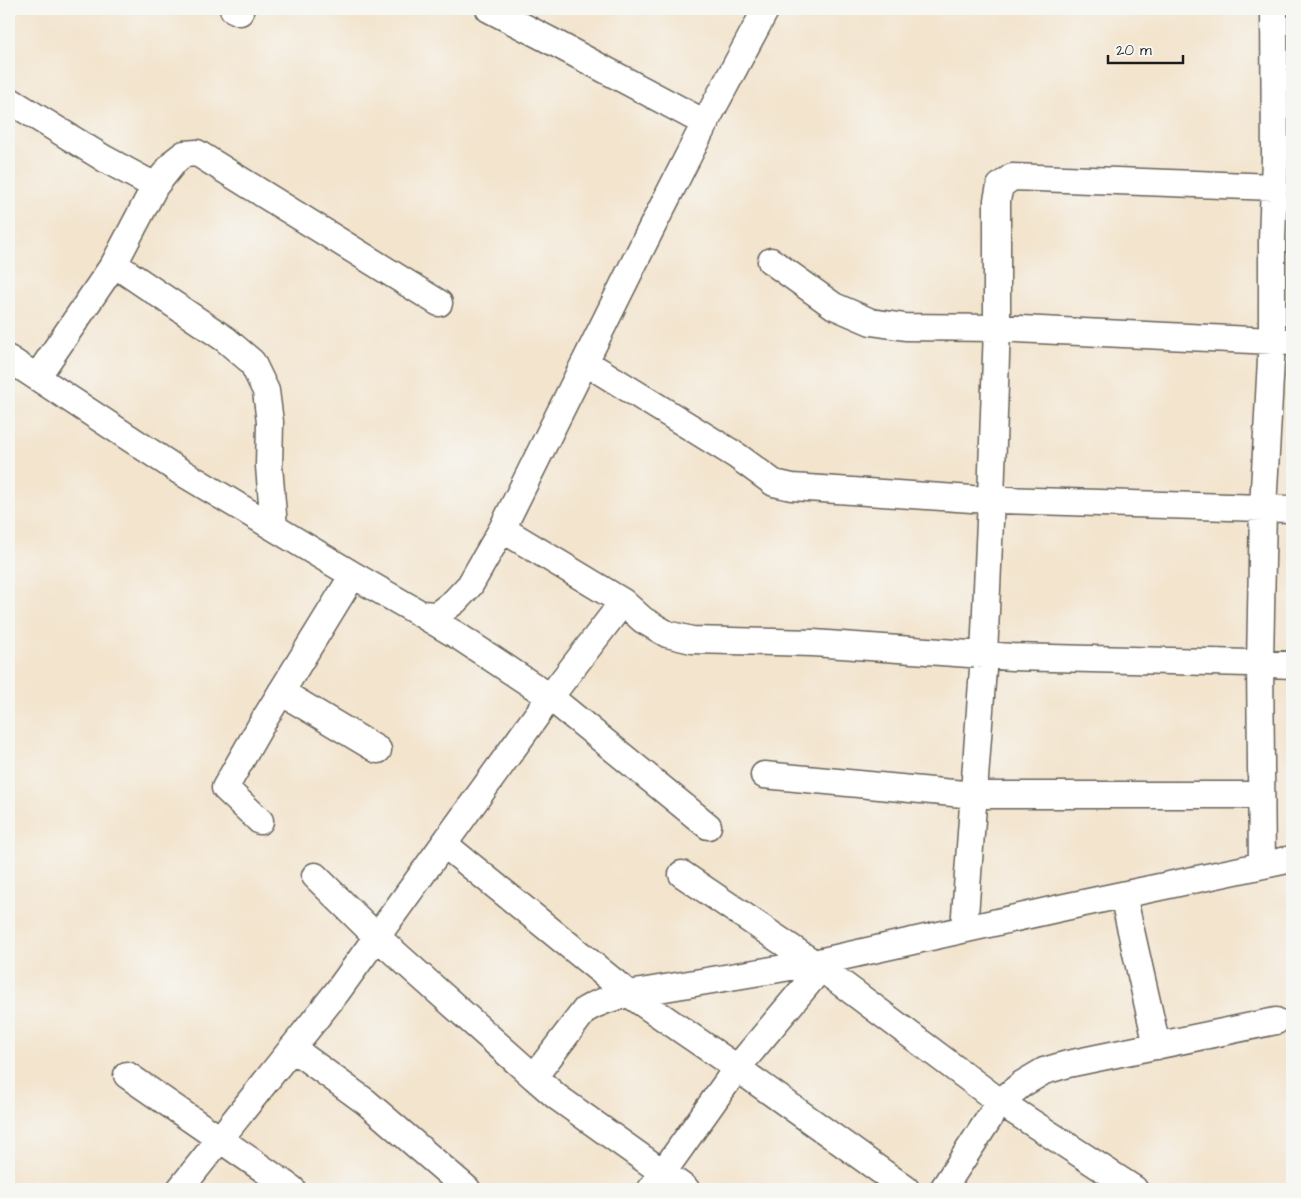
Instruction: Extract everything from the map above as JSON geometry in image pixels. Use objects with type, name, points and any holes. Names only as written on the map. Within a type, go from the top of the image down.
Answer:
[{"type":"street","points":[[488,9],[562,46],[704,124]]},
{"type":"street","points":[[1262,865],[1260,663],[1263,508],[1282,342],[1272,240],[1275,147],[1274,9]]},
{"type":"street","points":[[420,614],[437,614],[455,601],[470,585],[502,529],[758,12]]},
{"type":"street","points":[[9,100],[155,186]]},
{"type":"street","points":[[38,377],[114,264],[155,186],[174,161],[184,154],[197,154],[439,303]]},
{"type":"street","points":[[964,929],[984,655],[997,328],[997,200],[1000,186],[1012,177],[1274,187]]},
{"type":"street","points":[[771,261],[834,306],[870,322],[905,327],[997,328],[1282,342]]},
{"type":"street","points":[[114,264],[225,339],[252,362],[266,391],[270,422],[269,466],[274,528]]},
{"type":"street","points":[[9,359],[178,470],[458,636],[550,697],[708,826]]},
{"type":"street","points":[[585,362],[737,456],[774,483],[792,487],[991,499],[1292,509]]},
{"type":"street","points":[[502,529],[623,602],[643,620],[667,634],[692,640],[813,644],[1012,657],[1292,665]]},
{"type":"street","points":[[260,821],[225,788],[281,692],[354,575]]},
{"type":"street","points":[[180,1189],[337,992],[550,697],[623,602]]},
{"type":"street","points":[[281,692],[378,750]]},
{"type":"street","points":[[764,775],[974,795],[1261,795]]},
{"type":"street","points":[[444,844],[629,994],[737,1068],[906,1189]]},
{"type":"street","points":[[534,1077],[585,1010],[609,998],[818,966],[964,929],[1292,858]]},
{"type":"street","points":[[682,874],[818,966],[1000,1102],[1134,1189]]},
{"type":"street","points":[[315,876],[377,937],[534,1077],[656,1181],[686,1189]]},
{"type":"street","points":[[1123,895],[1157,1046]]},
{"type":"street","points":[[656,1181],[737,1068],[818,966]]},
{"type":"street","points":[[943,1189],[1000,1102],[1022,1084],[1044,1071],[1068,1064],[1276,1021]]},
{"type":"street","points":[[292,1048],[366,1102],[467,1189]]},
{"type":"street","points":[[127,1075],[292,1189]]}]
